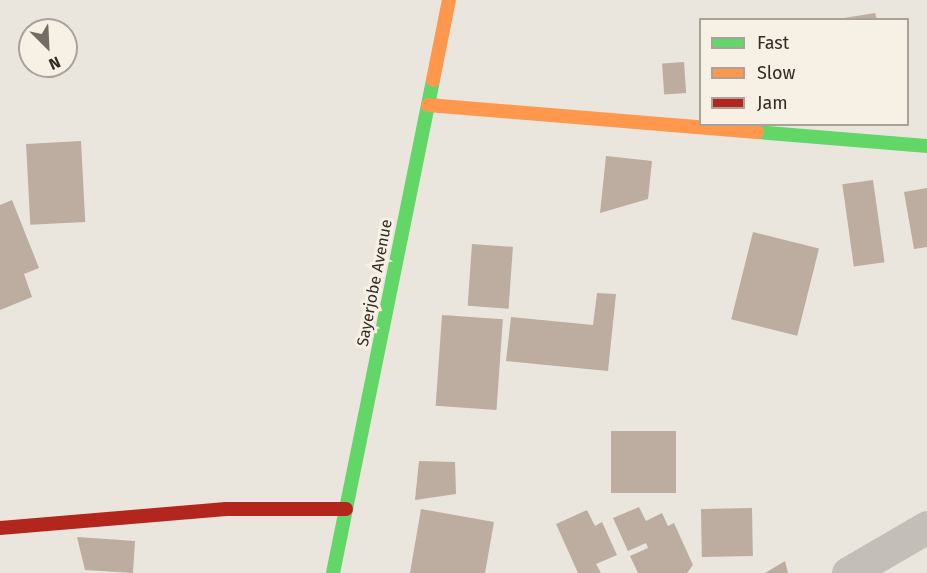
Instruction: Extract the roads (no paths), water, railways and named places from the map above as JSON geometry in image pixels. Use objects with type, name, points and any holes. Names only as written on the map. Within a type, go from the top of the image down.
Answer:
[{"type":"street","name":"Sayerjobe Avenue","points":[[333,573],[449,0]]},
{"type":"street","points":[[428,105],[927,146]]},
{"type":"street","points":[[0,528],[226,508],[346,508]]},
{"type":"street","points":[[848,573],[927,527]]}]
